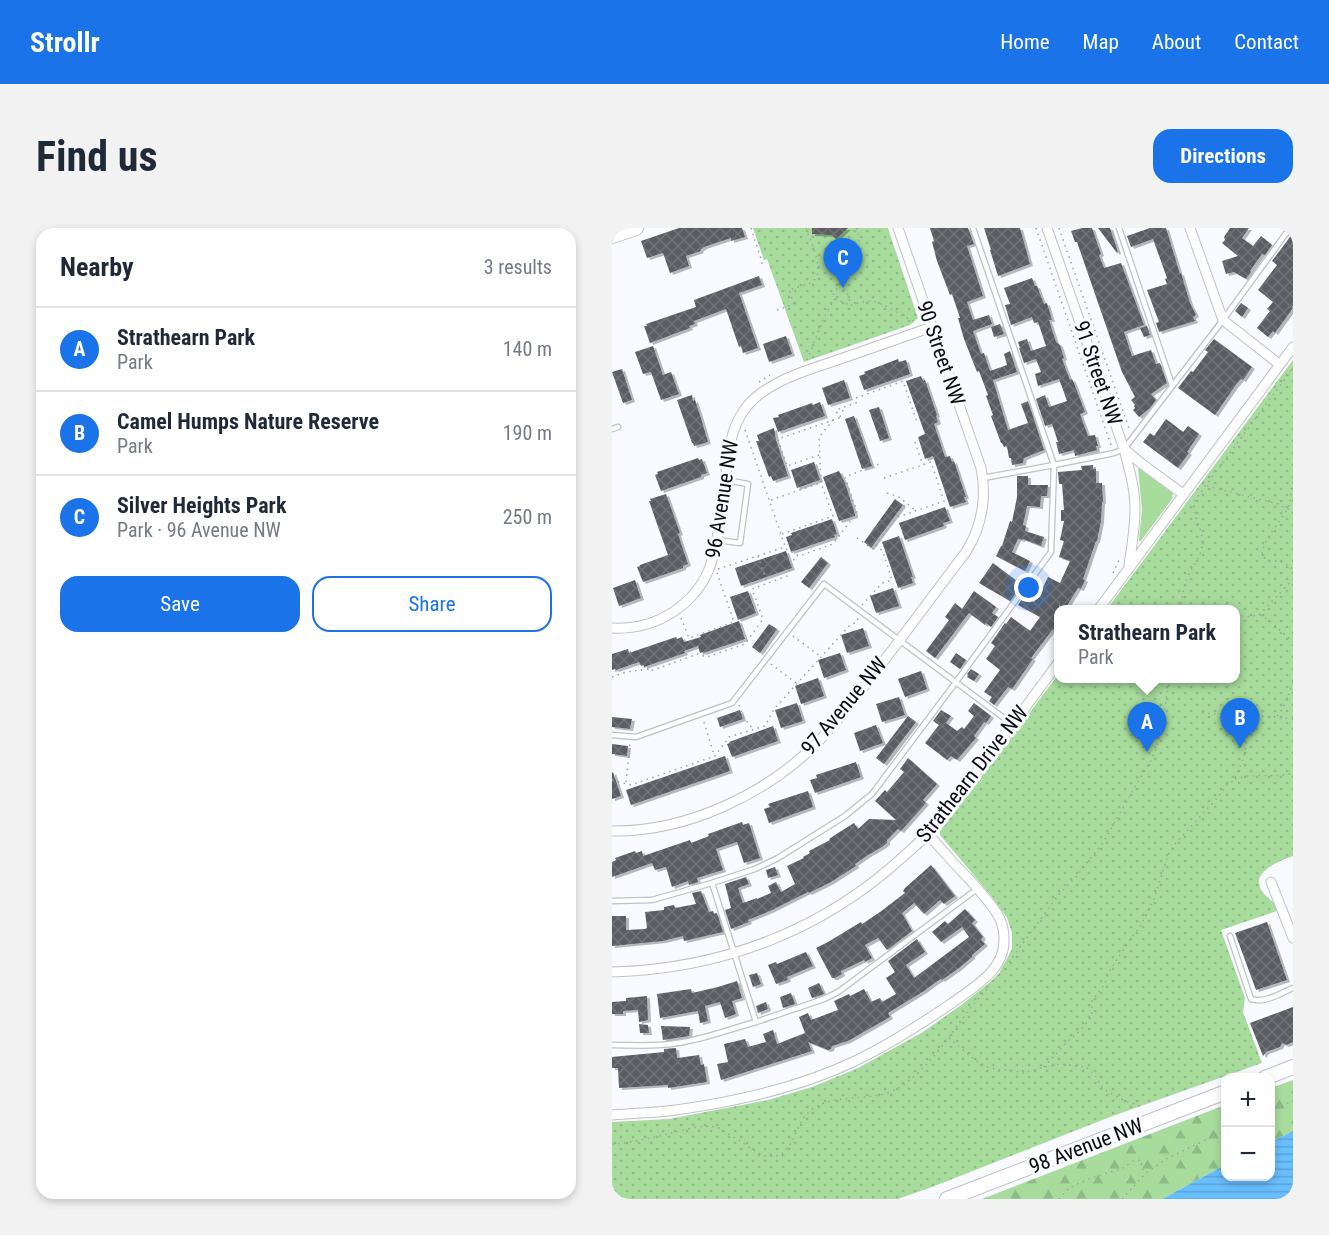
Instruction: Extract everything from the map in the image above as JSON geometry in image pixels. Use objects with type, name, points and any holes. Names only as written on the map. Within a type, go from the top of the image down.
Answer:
[{"type":"main road","points":[[612,236],[636,228]]},
{"type":"main road","points":[[1275,1073],[1293,1067]]},
{"type":"main road","name":"98 Avenue NW","points":[[947,1199],[1221,1094]]},
{"type":"street","name":"90 Street NW","points":[[898,228],[983,478]]},
{"type":"street","name":"91 Street NW","points":[[1047,228],[1124,448],[1183,494]]},
{"type":"street","points":[[1190,228],[1223,320],[1280,364]]},
{"type":"street","name":"96 Avenue NW","points":[[612,628],[629,628],[650,623],[670,614],[679,608],[703,582],[714,560],[731,435],[747,407],[760,394],[799,373],[932,327]]},
{"type":"street","points":[[1101,605],[1293,347]]},
{"type":"street","points":[[1124,448],[1135,507],[1129,566]]},
{"type":"street","name":"97 Avenue NW","points":[[612,831],[659,826],[699,816],[734,802],[768,783],[800,759],[830,730],[966,552],[975,536],[981,517],[983,478]]},
{"type":"street","name":"Strathearn Drive NW","points":[[612,972],[671,968],[735,953],[791,932],[839,906],[884,874],[928,834],[1054,669]]},
{"type":"street","points":[[612,1115],[674,1111],[778,1090],[854,1062],[906,1034],[982,981],[994,969],[1002,955],[1004,936],[1000,919],[991,904],[928,834]]},
{"type":"street","points":[[1271,882],[1293,938]]},
{"type":"lane","points":[[612,901],[652,900],[755,869],[845,816],[872,794],[1051,552],[1054,465],[973,228]]},
{"type":"lane","points":[[1119,228],[1172,385]]},
{"type":"lane","points":[[983,478],[1114,453],[1124,448],[1223,320],[1290,228]]},
{"type":"lane","points":[[612,429],[618,427]]},
{"type":"lane","points":[[717,540],[740,543],[748,484],[725,480]]},
{"type":"lane","points":[[612,735],[636,737],[732,703],[824,584],[1012,724]]},
{"type":"lane","points":[[712,882],[756,1022]]},
{"type":"lane","points":[[612,1045],[659,1045],[697,1040],[824,999],[838,992],[977,889]]},
{"type":"lane","points":[[1230,936],[1251,999],[1262,1000],[1293,988]]},
{"type":"path","points":[[751,228],[762,262],[761,266]]},
{"type":"path","points":[[777,310],[794,304],[789,290],[812,282],[819,273],[806,228]]},
{"type":"path","points":[[804,363],[826,314],[835,300],[833,295],[857,255],[859,235],[857,228]]},
{"type":"path","points":[[1036,228],[1114,453]]},
{"type":"path","points":[[1059,228],[1132,438]]},
{"type":"path","points":[[840,283],[847,293],[850,305]]},
{"type":"path","points":[[835,300],[850,305],[869,301],[877,302],[916,322]]},
{"type":"path","points":[[1181,605],[1186,582],[1202,548],[1201,528],[1194,509],[1197,496],[1293,368]]},
{"type":"path","points":[[757,385],[773,374]]},
{"type":"path","points":[[856,398],[903,381],[917,422]]},
{"type":"path","points":[[839,418],[837,410],[858,402]]},
{"type":"path","points":[[819,455],[787,466],[778,439],[839,418],[844,407]]},
{"type":"path","points":[[781,534],[832,516],[821,483],[819,437],[833,420]]},
{"type":"path","points":[[740,439],[744,429],[786,549],[799,556]]},
{"type":"path","points":[[915,442],[923,465]]},
{"type":"path","points":[[884,478],[931,462],[944,501],[895,518]]},
{"type":"path","points":[[612,677],[626,672],[649,669],[650,671],[698,654],[707,657],[745,644],[763,619],[752,589],[787,576],[795,557],[833,544],[857,512],[844,477],[879,464]]},
{"type":"path","points":[[1293,482],[1287,508],[1271,532],[1262,556],[1267,560],[1282,562],[1293,569]]},
{"type":"path","points":[[770,500],[821,483]]},
{"type":"path","points":[[1206,486],[1293,509]]},
{"type":"path","points":[[888,494],[899,497],[916,511]]},
{"type":"path","points":[[857,538],[873,549],[906,503]]},
{"type":"path","points":[[612,780],[631,785],[715,756],[729,737],[765,726],[774,709],[797,683],[850,625],[857,622],[859,610],[882,583],[892,580],[883,552],[876,544]]},
{"type":"path","points":[[718,570],[786,547]]},
{"type":"path","points":[[1112,577],[1121,555]]},
{"type":"path","points":[[758,556],[768,584]]},
{"type":"path","points":[[715,576],[723,560]]},
{"type":"path","points":[[681,616],[689,638],[734,622],[718,570]]},
{"type":"path","points":[[1259,615],[1293,579]]},
{"type":"path","points":[[1240,615],[1259,615],[1270,621],[1293,642]]},
{"type":"path","points":[[787,631],[821,657]]},
{"type":"path","points":[[765,660],[797,683]]},
{"type":"path","points":[[1275,717],[1286,702],[1293,682]]},
{"type":"path","points":[[1009,963],[1055,900],[1104,841],[1152,759],[1161,729],[1169,683]]},
{"type":"path","points":[[736,698],[744,718],[754,729]]},
{"type":"path","points":[[1202,713],[1293,719]]},
{"type":"path","points":[[702,714],[715,756]]},
{"type":"path","points":[[1234,780],[1244,758],[1252,715]]},
{"type":"path","points":[[626,783],[631,737]]},
{"type":"path","points":[[1044,1067],[1090,1018],[1092,1001],[1104,985],[1126,944],[1141,925],[1154,899],[1168,855],[1174,845],[1234,780],[1250,775],[1274,777],[1293,773]]},
{"type":"path","points":[[612,1144],[637,1141],[697,1127],[713,1126],[762,1155],[770,1157],[783,1154],[798,1125],[809,1111],[827,1102],[882,1095],[896,1089],[925,1065],[990,986]]},
{"type":"path","points":[[948,1037],[975,1060],[987,1067],[1000,1070],[1014,1070],[1023,1073],[1061,1064],[1086,1066],[1105,1090],[1125,1101],[1143,1107]]},
{"type":"path","points":[[1275,1108],[1293,1101]]},
{"type":"path","points":[[1122,1199],[1146,1173],[1176,1153],[1221,1132]]},
{"type":"path","points":[[1059,1199],[1069,1188],[1091,1178],[1121,1169],[1133,1161],[1141,1160],[1140,1166],[1146,1173]]},
{"type":"path","points":[[1127,1193],[1128,1199]]},
{"type":"green space","points":[[753,228],[888,228],[918,318],[910,325],[804,362],[767,259],[764,260]]},
{"type":"green space","points":[[1293,360],[1293,856],[1268,868],[1260,878],[1259,884],[1262,891],[1278,910],[1221,930],[1245,998],[1243,1012],[1262,1063],[1234,1073],[1221,1073],[1221,1078],[1110,1117],[898,1199],[612,1199],[612,1122],[669,1119],[768,1100],[812,1087],[858,1068],[923,1032],[989,983],[999,973],[1012,949],[1012,933],[1007,918],[993,898],[940,835],[940,831],[1054,680],[1054,683],[1240,683],[1240,605],[1110,605]]},
{"type":"green space","points":[[1138,469],[1173,493],[1172,499],[1141,541],[1139,539],[1142,509]]},
{"type":"green space","points":[[1293,1080],[1293,1131],[1275,1140],[1275,1127],[1275,1087]]},
{"type":"green space","points":[[1221,1107],[1221,1167],[1162,1199],[982,1199]]},
{"type":"water","points":[[1293,1131],[1293,1199],[1162,1199],[1221,1167],[1221,1181],[1275,1181],[1275,1140]]},
{"type":"building","points":[[679,228],[742,228],[745,237],[731,241],[731,238],[704,247],[701,251],[686,256],[689,266],[670,273],[663,253],[647,258],[641,241]]},
{"type":"building","points":[[812,228],[848,228],[836,239],[832,235],[812,234]]},
{"type":"building","points":[[930,228],[968,228],[974,244],[967,246],[983,296],[967,302],[973,320],[989,315],[992,324],[973,331],[990,371],[1007,365],[1004,354],[1010,351],[1017,372],[993,380],[1008,430],[1028,423],[1021,404],[1028,401],[1044,450],[1024,458],[1023,463],[1012,465],[1007,446],[1004,447],[1001,443],[991,416],[993,415],[986,396],[988,395],[964,339],[952,294],[950,295],[937,261]]},
{"type":"building","points":[[984,228],[1020,228],[1030,264],[998,276]]},
{"type":"building","points":[[1092,228],[1104,268],[1121,263],[1144,325],[1124,332],[1132,356],[1151,350],[1156,364],[1160,363],[1167,383],[1151,394],[1156,400],[1139,417],[1133,410],[1135,405],[1131,400],[1135,397],[1122,372],[1077,242],[1071,231]]},
{"type":"building","points":[[1098,228],[1110,228],[1117,253]]},
{"type":"building","points":[[1150,228],[1166,228],[1196,315],[1193,317],[1195,321],[1159,332],[1156,323],[1159,322],[1147,290],[1167,284],[1165,279],[1167,278],[1153,239],[1131,247],[1127,236]]},
{"type":"building","points":[[1230,228],[1249,228],[1242,238],[1253,246],[1261,236],[1272,245],[1265,255],[1262,254],[1246,279],[1234,272],[1226,274],[1222,261],[1238,256],[1222,243]]},
{"type":"building","points":[[1293,233],[1293,308],[1275,333],[1273,331],[1268,337],[1257,328],[1270,311],[1267,309],[1273,302],[1258,290],[1277,265],[1272,261]]},
{"type":"building","points":[[759,276],[762,285],[739,293],[758,348],[743,353],[726,309],[694,321],[695,324],[689,326],[690,328],[650,343],[644,326],[647,326],[646,324],[696,307],[694,300]]},
{"type":"building","points":[[1032,278],[1044,304],[1047,303],[1052,320],[1049,320],[1056,342],[1060,345],[1064,358],[1062,359],[1085,412],[1080,414],[1088,436],[1095,435],[1097,450],[1075,456],[1074,450],[1059,454],[1052,424],[1045,426],[1036,399],[1045,395],[1049,407],[1067,401],[1059,379],[1038,386],[1035,374],[1041,372],[1036,359],[1024,363],[1018,342],[1027,339],[1031,351],[1046,346],[1038,322],[1034,323],[1032,317],[1011,325],[1005,305],[1010,304],[1004,288]]},
{"type":"building","points":[[1241,303],[1248,308],[1242,317],[1235,311]]},
{"type":"building","points":[[1000,324],[1004,334],[994,337],[991,327]]},
{"type":"building","points":[[1147,326],[1150,335],[1144,337],[1140,328]]},
{"type":"building","points":[[786,336],[792,354],[769,362],[763,344]]},
{"type":"building","points":[[1214,339],[1252,367],[1243,380],[1241,379],[1235,386],[1215,415],[1178,388],[1208,352],[1205,350]]},
{"type":"building","points":[[653,346],[663,375],[671,372],[679,394],[661,400],[651,372],[643,374],[635,352]]},
{"type":"building","points":[[898,359],[899,362],[906,360],[910,374],[864,390],[859,376]]},
{"type":"building","points":[[622,369],[632,400],[623,403],[612,372]]},
{"type":"building","points":[[921,376],[923,381],[925,380],[937,415],[938,422],[934,424],[945,457],[950,456],[952,462],[954,461],[966,497],[964,497],[966,502],[950,507],[933,456],[925,459],[918,437],[925,434],[906,381]]},
{"type":"building","points":[[844,380],[850,398],[828,405],[822,388]]},
{"type":"building","points":[[692,395],[708,442],[694,446],[677,400]]},
{"type":"building","points":[[820,402],[825,416],[778,432],[773,418]]},
{"type":"building","points":[[879,407],[889,438],[880,441],[869,410]]},
{"type":"building","points":[[854,416],[872,466],[862,469],[845,419]]},
{"type":"building","points":[[1166,419],[1183,432],[1188,426],[1199,434],[1178,468],[1143,442],[1150,433],[1154,436]]},
{"type":"building","points":[[774,428],[788,476],[773,481],[771,476],[769,477],[756,441],[759,441],[757,435]]},
{"type":"building","points":[[698,458],[702,459],[707,473],[661,491],[655,475],[658,474],[657,472]]},
{"type":"building","points":[[814,462],[820,480],[797,488],[791,470]]},
{"type":"building","points":[[1093,465],[1093,469],[1096,469],[1096,483],[1102,483],[1103,502],[1097,541],[1083,579],[1085,580],[1081,589],[1078,588],[1067,605],[1054,605],[1054,630],[1031,658],[1033,659],[1012,689],[1008,687],[994,705],[989,701],[992,697],[984,692],[1000,670],[986,659],[995,646],[991,643],[1011,617],[1030,631],[1040,617],[1018,605],[1024,596],[1034,602],[1048,577],[1060,583],[1070,561],[1059,557],[1064,541],[1060,540],[1064,521],[1061,521],[1061,510],[1064,510],[1062,484],[1059,484],[1058,472],[1082,470],[1081,466]]},
{"type":"building","points":[[839,471],[855,516],[839,521],[823,477]]},
{"type":"building","points":[[1017,476],[1028,476],[1028,485],[1048,485],[1047,496],[1041,496],[1040,507],[1027,506],[1023,525],[1026,526],[1025,531],[1044,537],[1041,546],[1018,539],[1012,552],[1030,561],[1025,571],[996,556],[1002,546],[1010,521],[1012,522],[1017,497]]},
{"type":"building","points":[[666,494],[688,564],[683,568],[643,582],[637,567],[668,555],[649,501]]},
{"type":"building","points":[[895,499],[903,505],[871,548],[864,542]]},
{"type":"building","points":[[945,507],[950,521],[943,523],[944,526],[905,540],[899,523]]},
{"type":"building","points":[[832,519],[837,534],[834,535],[835,537],[791,552],[786,537],[792,535],[791,533]]},
{"type":"building","points":[[899,536],[913,583],[898,588],[882,542]]},
{"type":"building","points":[[786,551],[792,568],[741,586],[735,568]]},
{"type":"building","points":[[821,557],[828,563],[809,588],[801,582]]},
{"type":"building","points":[[993,563],[1022,585],[1010,601],[979,583]]},
{"type":"building","points":[[635,580],[641,598],[619,606],[613,588]]},
{"type":"building","points":[[893,588],[899,606],[876,613],[870,596]]},
{"type":"building","points":[[748,591],[756,613],[738,620],[730,597]]},
{"type":"building","points":[[974,591],[996,607],[992,613],[998,617],[991,627],[969,613],[935,658],[926,651],[949,620],[945,617],[955,603],[962,609]]},
{"type":"building","points":[[739,621],[745,639],[703,653],[700,653],[698,646],[684,651],[685,653],[644,667],[639,662],[612,670],[612,654],[628,649],[629,653],[676,637],[677,639],[682,637],[684,642]]},
{"type":"building","points":[[769,624],[777,629],[760,653],[752,647]]},
{"type":"building","points":[[863,628],[869,646],[847,653],[841,635]]},
{"type":"building","points":[[840,653],[846,670],[824,678],[818,660]]},
{"type":"building","points":[[956,653],[966,660],[960,669],[950,662]]},
{"type":"building","points":[[971,669],[979,674],[974,681],[967,677]]},
{"type":"building","points":[[921,671],[927,689],[905,697],[898,679]]},
{"type":"building","points":[[818,678],[824,696],[801,704],[795,686]]},
{"type":"building","points":[[899,697],[905,715],[882,722],[876,704]]},
{"type":"building","points":[[797,703],[803,721],[781,728],[775,710]]},
{"type":"building","points":[[974,703],[991,716],[986,723],[984,722],[974,736],[976,738],[957,760],[951,756],[947,760],[925,743],[939,725],[933,721],[941,710],[951,716],[946,723],[957,731],[962,727],[964,729],[974,716],[968,711]]},
{"type":"building","points":[[740,710],[743,719],[720,727],[717,718]]},
{"type":"building","points":[[908,716],[916,722],[884,764],[876,758]]},
{"type":"building","points":[[612,717],[632,719],[630,729],[612,727]]},
{"type":"building","points":[[876,725],[883,743],[860,751],[854,733]]},
{"type":"building","points":[[773,726],[778,741],[732,757],[727,744],[729,742]]},
{"type":"building","points":[[612,744],[628,746],[627,756],[612,754]]},
{"type":"building","points":[[725,756],[730,771],[631,805],[626,790]]},
{"type":"building","points":[[908,758],[937,784],[923,800],[926,803],[901,831],[898,829],[882,847],[831,882],[731,929],[725,910],[731,908],[725,884],[746,877],[749,884],[738,888],[743,903],[771,893],[768,886],[776,882],[781,892],[795,884],[787,866],[804,858],[810,853],[809,851],[854,823],[858,829],[869,819],[896,820],[875,801],[885,790],[887,792],[904,772],[900,769]]},
{"type":"building","points":[[856,762],[861,777],[815,793],[810,780],[817,778],[816,775]]},
{"type":"building","points":[[612,773],[621,796],[612,799]]},
{"type":"building","points":[[808,791],[813,807],[769,823],[764,809],[770,807],[768,804]]},
{"type":"building","points":[[742,822],[743,825],[749,823],[760,858],[744,863],[737,842],[716,849],[723,870],[697,878],[698,882],[689,885],[688,881],[672,887],[666,867],[655,870],[652,863],[612,877],[612,862],[616,860],[615,858],[635,851],[636,853],[642,851],[643,856],[690,840],[691,843],[709,836],[708,834]]},
{"type":"building","points":[[931,865],[955,896],[944,904],[940,900],[924,914],[914,903],[902,913],[912,931],[887,950],[878,938],[865,945],[872,958],[841,971],[842,974],[832,978],[816,948],[880,912],[905,893],[903,891],[905,888]]},
{"type":"building","points":[[775,867],[778,875],[768,878],[766,870]]},
{"type":"building","points":[[701,891],[709,912],[717,913],[723,932],[684,941],[683,936],[663,941],[612,946],[612,916],[626,916],[626,930],[645,929],[647,928],[645,912],[664,910],[664,907],[674,905],[675,908],[696,904],[692,893]]},
{"type":"building","points":[[965,909],[975,920],[972,923],[983,937],[981,940],[985,944],[959,968],[888,1013],[890,1017],[848,1041],[832,1046],[831,1049],[828,1050],[808,1042],[812,1051],[721,1080],[717,1064],[728,1062],[724,1044],[745,1039],[748,1047],[766,1042],[763,1034],[773,1030],[777,1044],[805,1033],[799,1017],[808,1013],[811,1020],[838,1010],[834,1001],[849,994],[850,996],[864,989],[871,1002],[880,998],[882,1002],[896,994],[886,978],[895,972],[888,961],[917,939],[925,952],[906,965],[914,978],[969,937],[962,927],[941,942],[932,932],[945,921],[948,924]]},
{"type":"building","points":[[1267,922],[1287,980],[1256,990],[1235,933]]},
{"type":"building","points":[[806,952],[813,966],[776,984],[768,965],[776,962],[777,964]]},
{"type":"building","points":[[757,973],[761,984],[753,987],[749,975]]},
{"type":"building","points":[[737,981],[742,998],[732,1001],[736,1014],[725,1018],[720,1002],[705,1006],[708,1021],[700,1023],[698,1011],[660,1018],[657,994],[691,989],[692,993]]},
{"type":"building","points":[[819,983],[824,994],[812,998],[808,988]]},
{"type":"building","points":[[791,993],[795,1004],[783,1008],[780,997]]},
{"type":"building","points":[[647,996],[648,1020],[639,1022],[638,1010],[612,1014],[612,1002]]},
{"type":"building","points":[[766,1002],[768,1009],[758,1013],[756,1006]]},
{"type":"building","points":[[1293,1007],[1293,1042],[1286,1045],[1282,1043],[1280,1047],[1266,1052],[1263,1056],[1250,1023]]},
{"type":"building","points":[[639,1024],[648,1025],[649,1033],[640,1033]]},
{"type":"building","points":[[661,1026],[690,1027],[689,1036],[663,1040]]},
{"type":"building","points":[[676,1048],[677,1058],[699,1055],[701,1065],[704,1064],[707,1082],[668,1088],[668,1085],[619,1088],[618,1068],[612,1068],[612,1057],[664,1052],[664,1049]]},
{"type":"place","name":"Silver Heights Park","points":[[843,288]]},
{"type":"place","name":"Camel Humps Nature Reserve","points":[[1240,748]]},
{"type":"place","name":"Strathearn Park","points":[[1147,752]]}]
